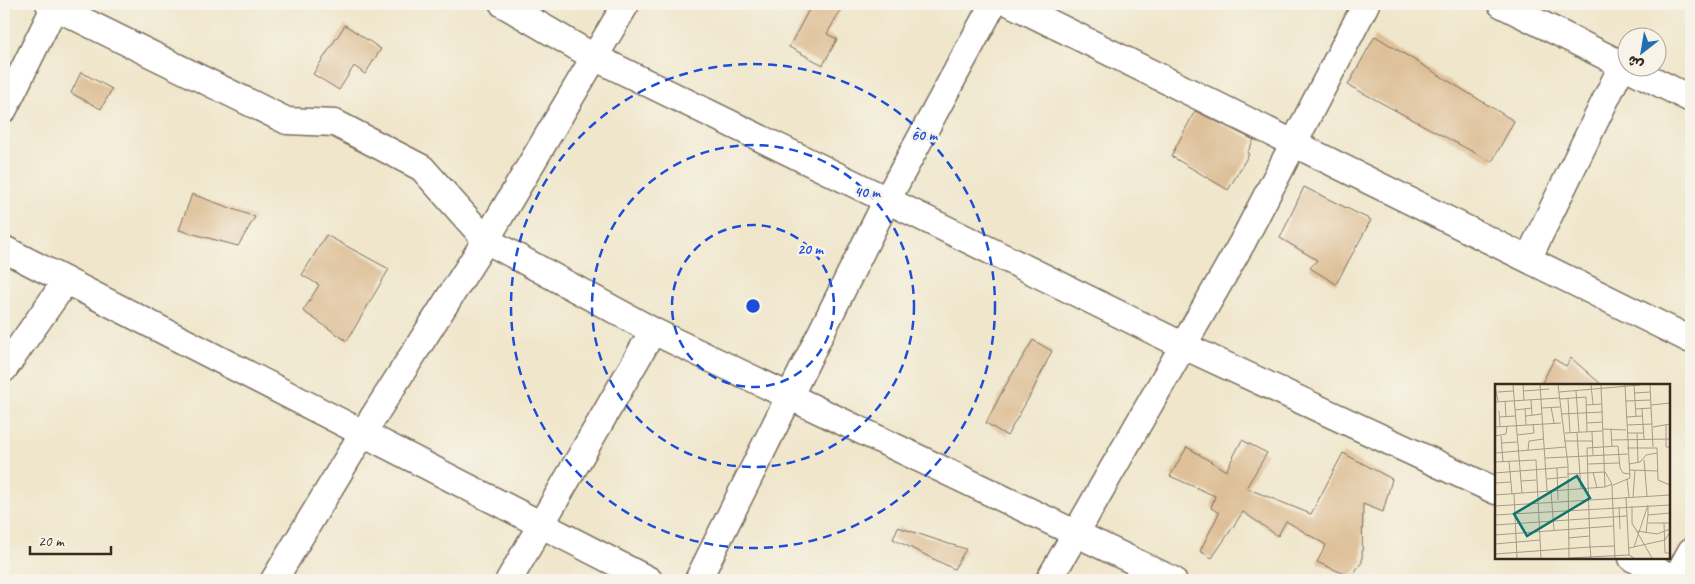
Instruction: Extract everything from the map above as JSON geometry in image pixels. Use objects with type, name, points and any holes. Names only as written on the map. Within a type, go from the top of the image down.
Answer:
[{"type":"street","points":[[503,4],[594,57],[1184,346],[1495,491]]},
{"type":"street","points":[[274,580],[362,433],[486,240],[626,4]]},
{"type":"street","points":[[698,580],[887,200],[993,4]]},
{"type":"street","points":[[1012,4],[1691,340]]},
{"type":"street","points":[[1049,580],[1184,346],[1294,144],[1366,4]]},
{"type":"street","points":[[4,109],[53,5],[287,121],[335,123],[422,168],[486,240],[653,331],[1173,580]]},
{"type":"street","points":[[1517,7],[1618,64]]},
{"type":"street","points":[[1528,260],[1618,74]]},
{"type":"street","points":[[1647,78],[1691,99]]},
{"type":"street","points":[[4,249],[649,580]]},
{"type":"street","points":[[4,369],[66,281]]},
{"type":"street","points":[[509,580],[653,331]]},
{"type":"street","points":[[1634,559],[1676,580],[1691,551]]},
{"type":"building","points":[[812,4],[844,4],[827,34],[837,39],[823,65],[789,47]]},
{"type":"building","points":[[345,25],[381,49],[365,74],[354,66],[339,90],[313,74]]},
{"type":"building","points":[[1375,36],[1514,121],[1492,162],[1348,85]]},
{"type":"building","points":[[81,72],[112,89],[101,109],[71,93]]},
{"type":"building","points":[[1195,111],[1254,140],[1247,153],[1249,154],[1228,190],[1171,156]]},
{"type":"building","points":[[1304,187],[1371,220],[1336,284],[1310,268],[1317,260],[1280,238]]},
{"type":"building","points":[[192,194],[255,217],[238,246],[179,230]]},
{"type":"building","points":[[326,235],[389,269],[347,341],[303,311],[319,285],[302,275]]},
{"type":"building","points":[[1033,340],[1052,351],[1032,392],[1007,436],[986,423],[1004,388]]},
{"type":"building","points":[[1571,358],[1601,384],[1542,384],[1554,359],[1566,366]]},
{"type":"building","points":[[1242,440],[1267,453],[1246,488],[1311,514],[1343,453],[1392,479],[1383,512],[1363,504],[1362,562],[1351,577],[1317,562],[1326,545],[1286,521],[1278,536],[1243,512],[1212,558],[1200,551],[1219,513],[1211,508],[1215,496],[1170,476],[1187,447],[1226,471]]},
{"type":"building","points":[[898,527],[966,549],[954,569],[893,539]]}]
